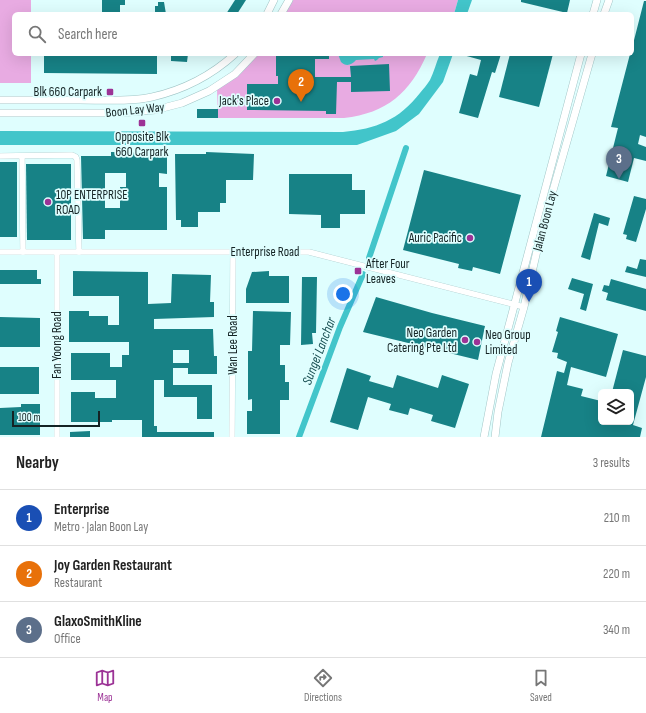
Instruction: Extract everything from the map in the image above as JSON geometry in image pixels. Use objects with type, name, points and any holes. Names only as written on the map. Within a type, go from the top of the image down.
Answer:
[{"type":"main road","points":[[268,12],[274,0]]},
{"type":"main road","points":[[282,12],[289,0]]},
{"type":"main road","points":[[594,12],[597,0]]},
{"type":"main road","points":[[605,12],[609,0]]},
{"type":"main road","name":"Boon Lay Way","points":[[0,100],[120,100],[151,97],[174,91],[201,79],[233,56]]},
{"type":"main road","name":"Boon Lay Way","points":[[0,113],[120,113],[155,110],[182,103],[209,91],[235,74],[252,56]]},
{"type":"main road","name":"Jalan Boon Lay","points":[[484,437],[496,374],[580,56]]},
{"type":"main road","name":"Jalan Boon Lay","points":[[495,437],[498,412],[508,363],[524,308],[542,229],[591,56]]},
{"type":"street","points":[[0,156],[76,157],[79,252]]},
{"type":"street","points":[[22,156],[23,252]]},
{"type":"street","name":"Enterprise Road","points":[[0,252],[309,252],[524,308]]},
{"type":"street","name":"Wan Lee Road","points":[[232,437],[233,252]]},
{"type":"street","name":"Fan Yoong Road","points":[[57,253],[57,437]]},
{"type":"shaded area","points":[[0,0],[31,0],[31,12],[12,12],[12,56],[31,56],[31,83],[0,83]]},
{"type":"shaded area","points":[[292,0],[458,0],[455,12],[286,12]]},
{"type":"shaded area","points":[[257,56],[426,56],[413,80],[395,99],[385,106],[373,111],[344,118],[218,118],[217,89],[238,76]]},
{"type":"water","points":[[458,0],[472,0],[468,12],[455,12]]},
{"type":"water","points":[[339,56],[383,56],[375,61],[374,59],[356,60],[347,65],[341,62]]},
{"type":"water","points":[[439,56],[452,56],[443,82],[419,114],[396,131],[357,145],[0,145],[0,131],[355,131],[386,122],[404,110],[430,80]]},
{"type":"building","points":[[102,0],[125,0],[125,5],[120,5],[120,12],[102,12]]},
{"type":"building","points":[[235,0],[246,0],[238,12],[227,12]]},
{"type":"building","points":[[521,0],[570,0],[567,12],[521,2]]},
{"type":"building","points":[[644,1],[646,1],[646,137],[640,135],[638,144],[646,147],[646,161],[634,158],[628,182],[606,176],[618,128],[611,127],[629,56],[634,56],[634,40]]},
{"type":"building","points":[[158,2],[164,2],[166,12],[155,12],[155,6],[158,6]]},
{"type":"building","points":[[44,56],[157,56],[157,74],[44,73]]},
{"type":"building","points":[[171,56],[188,56],[187,62],[171,61]]},
{"type":"building","points":[[276,56],[329,56],[329,59],[315,59],[315,77],[351,77],[350,66],[389,64],[390,91],[351,92],[351,82],[337,82],[336,114],[326,114],[326,111],[247,110],[247,84],[278,84],[278,76],[276,76]]},
{"type":"building","points":[[467,56],[500,56],[495,73],[492,72],[478,118],[459,113],[470,74],[477,76],[481,60]]},
{"type":"building","points":[[509,56],[552,56],[539,107],[499,97]]},
{"type":"building","points":[[197,109],[218,109],[218,118],[197,118]]},
{"type":"building","points":[[111,152],[167,153],[167,174],[159,173],[159,187],[167,187],[167,230],[105,230],[105,239],[83,239],[81,156],[111,156]],"holes":[[[105,173],[126,173],[126,187],[120,187],[120,208],[105,208]]]},
{"type":"building","points":[[206,152],[254,154],[253,180],[226,180],[226,203],[220,203],[220,212],[198,212],[198,227],[181,227],[181,220],[176,220],[175,154],[206,154]]},
{"type":"building","points":[[0,162],[17,162],[17,237],[0,237]]},
{"type":"building","name":"10P ENTERPRISE ROAD","points":[[26,164],[71,164],[71,240],[27,240]]},
{"type":"building","points":[[424,170],[521,195],[500,274],[473,267],[472,271],[458,268],[459,264],[403,250]]},
{"type":"building","points":[[289,174],[352,174],[352,190],[365,190],[365,214],[340,214],[340,228],[321,228],[321,215],[289,214]]},
{"type":"building","points":[[634,196],[646,199],[646,209],[636,242],[626,239],[627,235],[623,234]]},
{"type":"building","points":[[594,213],[610,218],[608,226],[599,223],[590,260],[581,257]]},
{"type":"building","points":[[640,259],[646,260],[646,277],[625,272],[627,266],[637,269]]},
{"type":"building","points":[[0,270],[37,270],[37,279],[41,279],[41,284],[0,284]]},
{"type":"building","points":[[73,271],[148,272],[148,304],[171,303],[172,274],[211,275],[210,302],[214,302],[214,317],[154,319],[154,329],[213,329],[214,356],[217,356],[217,374],[188,374],[188,368],[173,368],[173,385],[212,385],[212,419],[197,419],[197,397],[164,397],[164,380],[154,380],[154,426],[157,426],[157,432],[214,432],[214,437],[142,437],[142,420],[71,422],[71,392],[95,392],[95,398],[116,398],[116,380],[71,380],[71,353],[110,353],[110,367],[122,367],[122,355],[129,355],[129,342],[69,342],[69,311],[89,311],[89,316],[108,316],[108,325],[119,325],[119,296],[73,296]],"holes":[[[173,350],[189,350],[189,363],[173,363]]]},
{"type":"building","points":[[269,271],[269,276],[289,276],[289,303],[246,303],[246,289],[252,272]]},
{"type":"building","points":[[302,277],[317,277],[316,333],[312,333],[313,344],[301,345]]},
{"type":"building","points":[[572,278],[593,284],[586,311],[580,309],[584,294],[568,289]]},
{"type":"building","points":[[611,279],[646,289],[646,311],[606,300],[608,293],[602,291],[604,285],[609,286]]},
{"type":"building","points":[[376,297],[485,326],[478,360],[363,332]]},
{"type":"building","points":[[253,311],[291,312],[290,345],[280,345],[280,365],[285,365],[285,382],[289,382],[289,400],[280,400],[280,434],[247,434],[247,411],[252,411],[252,399],[248,400],[248,351],[252,351]]},
{"type":"building","points":[[0,317],[40,318],[40,347],[0,347]]},
{"type":"building","points":[[560,317],[618,334],[606,377],[571,367],[567,385],[583,389],[581,396],[598,400],[598,425],[633,425],[642,428],[640,437],[541,437],[557,371],[564,373],[567,362],[557,358],[558,353],[552,352],[558,332],[556,331]]},
{"type":"building","points":[[623,350],[646,356],[646,377],[634,421],[634,389],[613,389]]},
{"type":"building","points":[[0,367],[39,367],[39,394],[0,394]]},
{"type":"building","points":[[347,368],[371,376],[369,381],[393,388],[397,375],[438,388],[442,375],[469,384],[455,428],[431,421],[433,415],[410,408],[408,415],[389,410],[391,404],[368,397],[358,430],[330,422]]},
{"type":"building","points":[[21,404],[40,404],[40,435],[0,435],[0,408],[21,407]]},
{"type":"building","points":[[90,431],[90,437],[70,437],[70,432]]},
{"type":"waterway","name":"Sungei Lanchar","points":[[369,258],[406,148]]},
{"type":"waterway","name":"Sungei Lanchar","points":[[299,437],[340,327],[363,274]]},
{"type":"place","name":"Blk 660 Carpark","points":[[110,92]]},
{"type":"place","name":"Jack's Place","points":[[277,101]]},
{"type":"place","name":"Joy Garden Restaurant","points":[[301,102]]},
{"type":"place","name":"Opposite Blk 660 Carpark","points":[[142,123]]},
{"type":"place","name":"GlaxoSmithKline","points":[[619,179]]},
{"type":"place","name":"10P ENTERPRISE ROAD","points":[[48,202]]},
{"type":"place","name":"Auric Pacific","points":[[470,238]]},
{"type":"place","name":"After Four Leaves","points":[[358,271]]},
{"type":"place","name":"Enterprise","points":[[529,302]]},
{"type":"place","name":"Neo Garden Catering Pte Ltd","points":[[465,340]]},
{"type":"place","name":"Neo Group Limited","points":[[477,342]]}]
